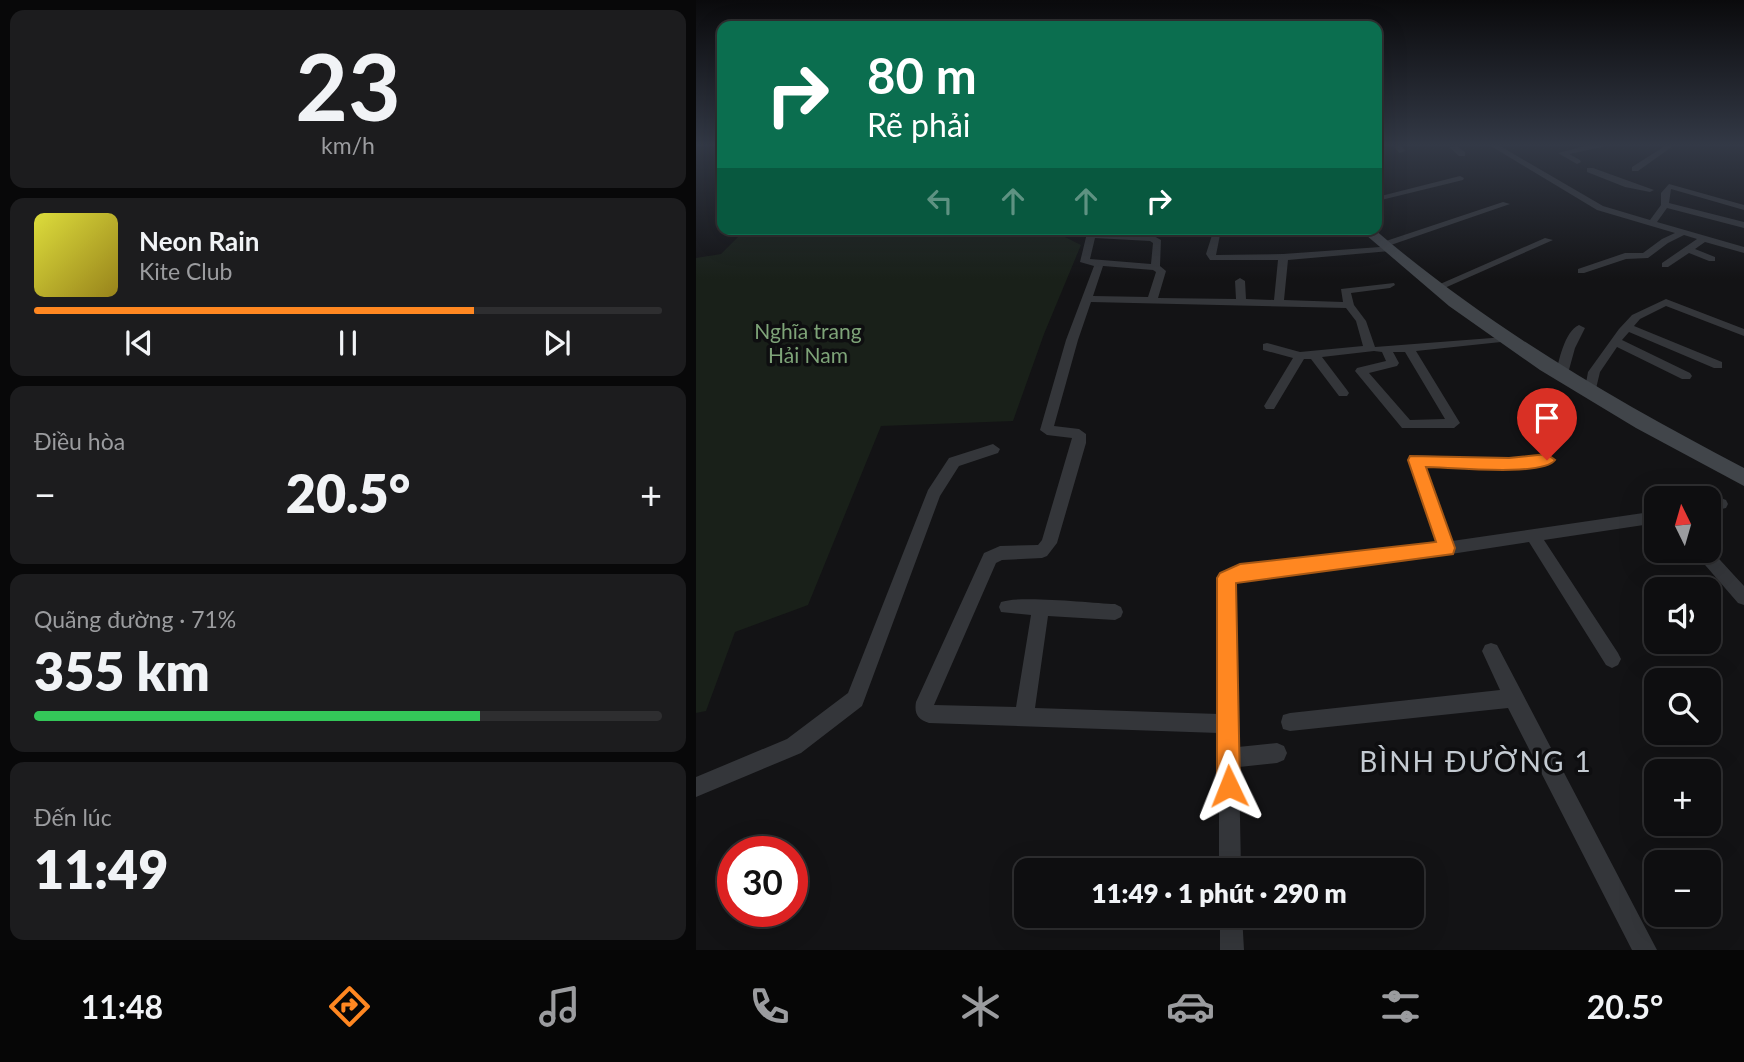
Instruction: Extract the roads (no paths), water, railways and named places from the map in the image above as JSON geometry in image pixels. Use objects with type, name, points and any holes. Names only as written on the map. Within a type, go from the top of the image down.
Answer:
[{"type":"main road","points":[[1372,235],[1501,339],[1590,394],[1744,478]]},
{"type":"street","points":[[1382,198],[1411,190]]},
{"type":"street","points":[[1570,190],[1600,208],[1744,250]]},
{"type":"street","points":[[1652,223],[1666,205],[1668,190]]},
{"type":"street","points":[[1684,190],[1744,208]]},
{"type":"street","points":[[1216,235],[1210,254],[1213,258],[1283,257],[1385,247],[1506,204]]},
{"type":"street","points":[[1666,205],[1744,225]]},
{"type":"street","points":[[1582,271],[1616,258],[1636,254],[1645,256],[1665,241],[1682,233]]},
{"type":"street","points":[[1091,235],[1085,262],[1155,267],[1160,271],[1152,300]]},
{"type":"street","points":[[1122,235],[1152,238],[1158,242],[1155,267]]},
{"type":"street","points":[[1665,265],[1703,239]]},
{"type":"street","points":[[1436,288],[1548,240]]},
{"type":"street","points":[[1688,249],[1712,259]]},
{"type":"street","points":[[1279,303],[1283,257]]},
{"type":"street","points":[[1099,264],[1072,340],[1048,424],[1047,430],[1079,435],[1079,443],[1049,543],[1042,551],[1000,553],[990,558],[925,702],[924,710],[929,714],[1227,724]]},
{"type":"street","points":[[1240,281],[1241,302]]},
{"type":"street","points":[[1370,349],[1361,321],[1349,305],[1345,291],[1390,285]]},
{"type":"street","points":[[1086,299],[1349,305]]},
{"type":"street","points":[[1590,394],[1594,372],[1627,327],[1636,317],[1666,302],[1742,333]]},
{"type":"street","points":[[1627,327],[1718,365]]},
{"type":"street","points":[[1561,377],[1569,348],[1579,328]]},
{"type":"street","points":[[1267,347],[1307,355],[1370,349],[1409,349],[1501,339]]},
{"type":"street","points":[[1616,342],[1686,376]]},
{"type":"street","points":[[1386,349],[1393,363],[1357,372],[1407,425],[1454,423],[1409,349]]},
{"type":"street","points":[[1307,355],[1343,393]]},
{"type":"street","points":[[1270,406],[1307,355]]},
{"type":"street","points":[[696,787],[794,746],[855,699],[933,494],[954,462],[993,449]]},
{"type":"street","points":[[1447,548],[1416,460],[1509,464],[1547,460]]},
{"type":"street","points":[[1230,858],[1227,578],[1240,572],[1447,548],[1644,519]]},
{"type":"street","points":[[1533,536],[1612,659]]},
{"type":"street","points":[[1715,564],[1744,598]]},
{"type":"street","points":[[1007,607],[1115,612]]},
{"type":"street","points":[[1024,716],[1041,608]]},
{"type":"street","points":[[1491,651],[1645,950]]},
{"type":"street","points":[[1290,722],[1513,698]]},
{"type":"street","points":[[1228,758],[1277,753]]},
{"type":"street","points":[[1231,928],[1232,950]]},
{"type":"district","name":"BÌNH ĐƯỜNG 1","points":[[1476,761]]},
{"type":"park label","name":"Nghĩa trang Hải Nam","points":[[808,342]]}]
